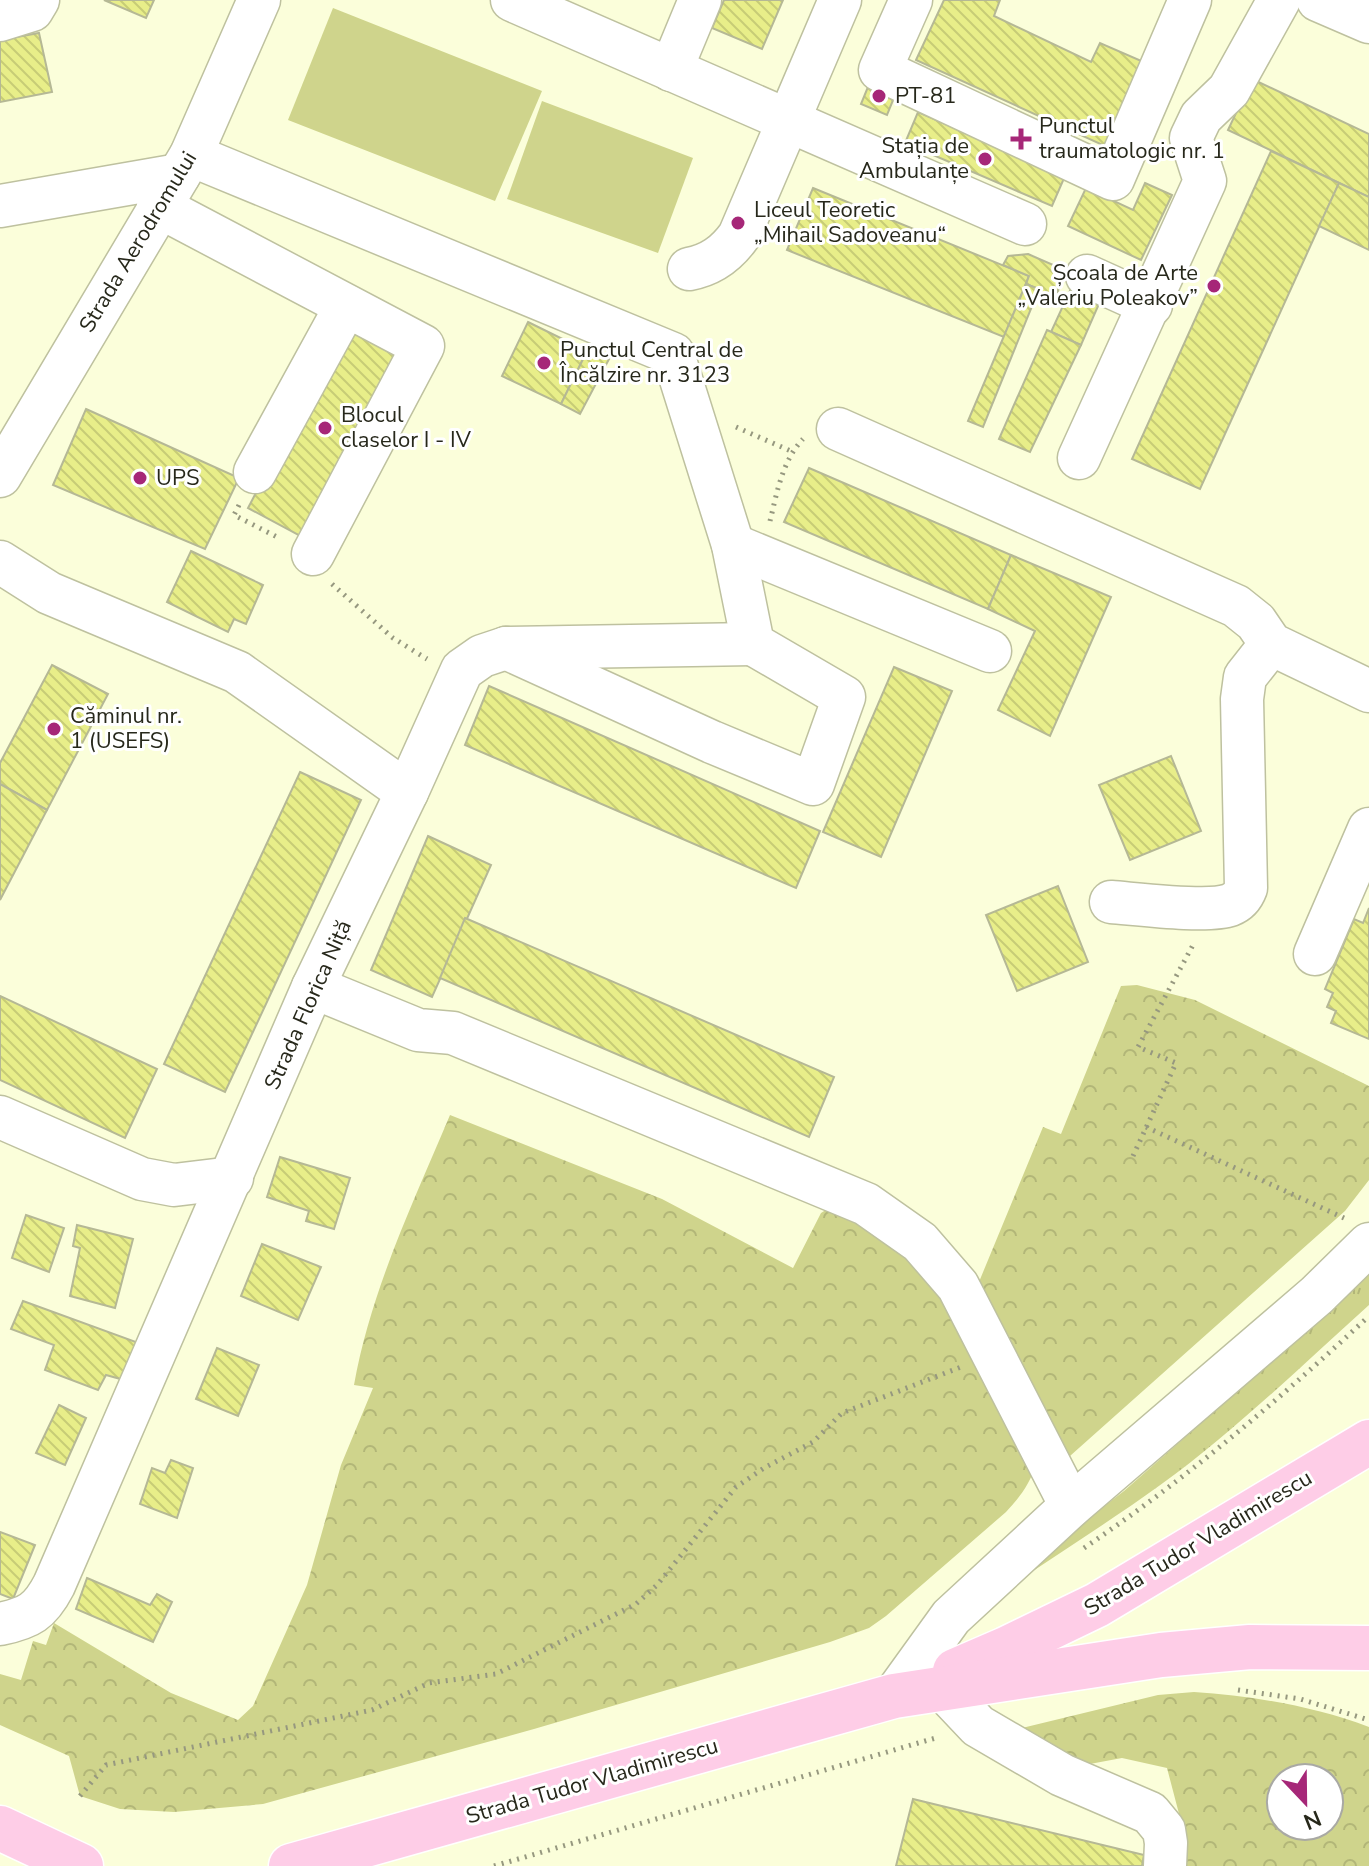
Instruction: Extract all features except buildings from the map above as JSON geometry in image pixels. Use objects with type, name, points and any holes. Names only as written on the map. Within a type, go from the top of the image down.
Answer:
[{"type":"main road","name":"Strada Tudor Vladimirescu","points":[[291,1866],[894,1696],[1006,1649],[1097,1605],[1369,1442]]},
{"type":"main road","name":"Strada Tudor Vladimirescu","points":[[894,1696],[1161,1655],[1250,1647],[1369,1648]]},
{"type":"main road","points":[[0,1828],[81,1866]]},
{"type":"street","points":[[0,20],[32,10],[38,0]]},
{"type":"street","name":"Strada Aerodromului","points":[[0,476],[176,179],[259,0]]},
{"type":"street","points":[[671,70],[700,0]]},
{"type":"street","points":[[689,269],[705,266],[719,257],[739,236],[840,0]]},
{"type":"street","points":[[911,0],[880,70],[1113,179],[1190,0]]},
{"type":"street","points":[[1079,458],[1205,181],[1191,138],[1201,117],[1229,90],[1279,0]]},
{"type":"street","points":[[1318,0],[1369,22]]},
{"type":"street","points":[[523,2],[787,122],[1025,224]]},
{"type":"street","points":[[176,179],[346,306],[423,346],[313,554]]},
{"type":"street","points":[[0,206],[176,179],[673,354],[688,405],[748,552],[753,644]]},
{"type":"street","points":[[1087,276],[1151,305]]},
{"type":"street","points":[[255,472],[346,306]]},
{"type":"street","points":[[838,429],[1236,606],[1256,622],[1271,644],[1369,691]]},
{"type":"street","points":[[748,552],[990,651]]},
{"type":"street","points":[[0,562],[49,593],[237,672],[407,792]]},
{"type":"street","points":[[753,644],[844,697],[813,784],[712,742],[506,648],[753,644]]},
{"type":"street","points":[[1111,902],[1212,908],[1231,905],[1242,898],[1246,888],[1242,699],[1245,677],[1271,644]]},
{"type":"street","name":"Strada Florica Niță","points":[[0,1624],[19,1620],[43,1607],[313,987],[462,670],[482,656],[506,648]]},
{"type":"street","points":[[1315,954],[1369,829]]},
{"type":"street","points":[[313,987],[418,1030],[453,1033],[866,1204],[894,1222],[920,1242],[958,1286],[1071,1506]]},
{"type":"street","points":[[0,1117],[142,1179],[174,1185],[232,1178]]},
{"type":"street","points":[[894,1696],[951,1617],[1071,1506],[1317,1295],[1357,1231]]},
{"type":"street","points":[[943,1689],[978,1726],[1062,1775],[1150,1813],[1164,1830],[1165,1866]]},
{"type":"path","points":[[688,405],[793,452]]},
{"type":"path","points":[[748,552],[793,452],[801,441],[816,431],[838,429]]},
{"type":"path","points":[[234,515],[264,530]]},
{"type":"path","points":[[313,554],[315,566],[343,596],[393,638],[427,659],[445,709]]},
{"type":"path","points":[[1133,1156],[1176,1063],[1138,1047],[1212,908]]},
{"type":"path","points":[[1146,1127],[1357,1231]]},
{"type":"path","points":[[1076,1554],[1159,1496],[1239,1432],[1369,1316]]},
{"type":"path","points":[[80,1796],[106,1765],[372,1710],[429,1683],[496,1674],[636,1604],[657,1585],[736,1487],[813,1442],[842,1413],[972,1363]]},
{"type":"path","points":[[1222,1687],[1300,1699],[1369,1720]]},
{"type":"path","points":[[494,1866],[978,1726]]},
{"type":"green space","points":[[333,8],[542,91],[495,201],[288,120]]},
{"type":"green space","points":[[542,101],[693,158],[658,253],[507,199]]},
{"type":"green space","points":[[1137,985],[1195,1000],[1369,1086],[1369,1180],[1345,1211],[1061,1464],[974,1294],[1043,1127],[1061,1134],[1121,986]]},
{"type":"green space","points":[[450,1115],[662,1199],[793,1268],[821,1213],[832,1206],[926,1263],[1036,1464],[1028,1484],[1006,1512],[886,1616],[869,1628],[830,1642],[263,1804],[174,1812],[120,1809],[80,1796],[69,1756],[0,1725],[0,1674],[21,1680],[33,1641],[46,1645],[54,1623],[171,1693],[238,1720],[253,1706],[307,1585],[341,1465],[373,1388],[354,1385],[361,1350],[394,1247]]},
{"type":"green space","points":[[1369,1271],[1369,1305],[1275,1390],[1173,1475],[1033,1571],[1043,1553],[1124,1491]]},
{"type":"green space","points":[[1194,1692],[1261,1699],[1326,1713],[1369,1727],[1369,1866],[1175,1866],[1183,1829],[1167,1768],[1122,1758],[1079,1766],[1022,1728],[1158,1695]]},
{"type":"place","name":"PT-81","points":[[879,96]]},
{"type":"place","name":"Punctul traumatologic nr. 1","points":[[1021,139]]},
{"type":"place","name":"Stația de Ambulanțe","points":[[985,159]]},
{"type":"place","name":"Liceul Teoretic „Mihail Sadoveanu“","points":[[738,223]]},
{"type":"place","name":"Școala de Arte „Valeriu Poleakov”","points":[[1214,286]]},
{"type":"place","name":"Punctul Central de Încălzire nr. 3123","points":[[544,363]]},
{"type":"place","name":"Blocul claselor I - IV","points":[[325,428]]},
{"type":"place","name":"UPS","points":[[140,478]]},
{"type":"place","name":"Căminul nr. 1 (USEFS)","points":[[54,729]]}]
